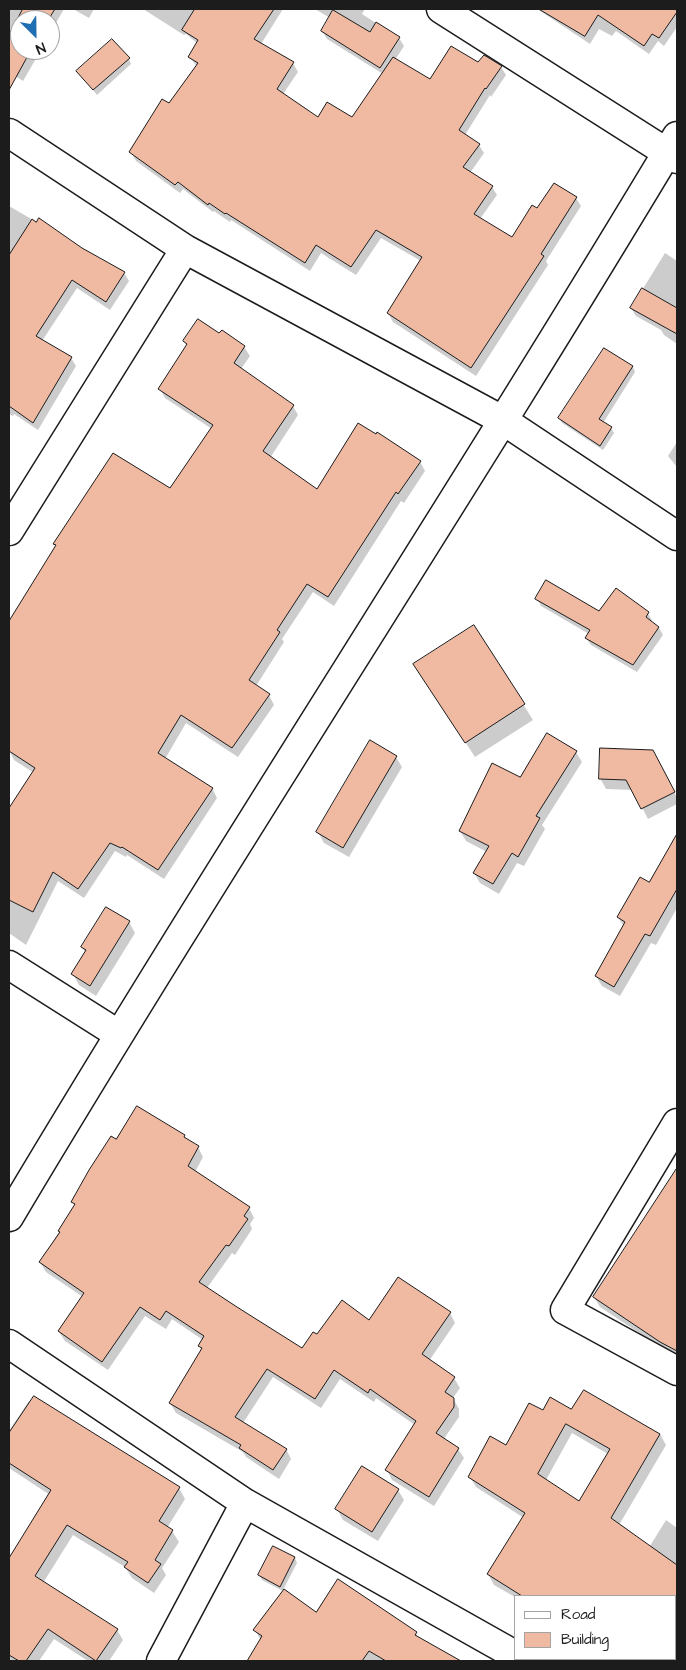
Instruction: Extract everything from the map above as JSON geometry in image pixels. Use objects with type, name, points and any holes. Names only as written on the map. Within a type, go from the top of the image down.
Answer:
[{"type":"street","points":[[9,1218],[118,1034],[674,149],[441,9]]},
{"type":"street","points":[[9,133],[185,249],[504,420],[677,536]]},
{"type":"street","points":[[9,531],[185,249]]},
{"type":"street","points":[[9,965],[118,1034]]},
{"type":"street","points":[[677,1123],[565,1310],[677,1371]]},
{"type":"street","points":[[9,1344],[245,1503],[514,1654]]},
{"type":"street","points":[[161,1661],[245,1503]]},
{"type":"building","points":[[23,9],[55,9],[54,10]]},
{"type":"building","points":[[195,9],[274,9],[254,39],[294,62],[277,89],[318,117],[327,102],[352,117],[393,57],[430,79],[451,46],[478,62],[484,55],[502,66],[485,88],[459,130],[480,144],[463,167],[493,186],[474,214],[512,237],[532,205],[537,208],[554,183],[577,197],[541,254],[544,256],[471,368],[387,313],[422,257],[376,230],[351,267],[316,245],[305,263],[226,213],[209,203],[208,205],[178,182],[175,185],[129,152],[162,99],[169,103],[198,63],[188,57],[198,40],[182,30]]},
{"type":"building","points":[[539,9],[677,9],[677,12],[659,38],[652,34],[644,46],[598,15],[585,36]]},
{"type":"building","points":[[333,10],[370,32],[376,22],[400,37],[380,68],[321,31]]},
{"type":"building","points":[[10,33],[10,60],[26,60],[9,90]]},
{"type":"building","points":[[112,39],[130,58],[93,90],[76,71]]},
{"type":"building","points":[[39,218],[82,248],[125,272],[106,302],[72,280],[36,336],[72,357],[33,423],[9,406],[9,255],[32,219],[36,222]]},
{"type":"building","points":[[642,288],[677,308],[677,334],[630,308]]},
{"type":"building","points":[[198,319],[219,333],[222,330],[245,346],[234,363],[294,405],[263,451],[317,489],[358,423],[376,434],[377,432],[421,461],[398,494],[396,492],[328,597],[307,584],[277,630],[280,632],[249,680],[270,694],[232,748],[181,715],[158,753],[213,788],[158,870],[122,847],[110,843],[78,889],[53,872],[33,912],[9,900],[9,808],[35,768],[9,751],[9,621],[56,545],[53,544],[113,453],[170,488],[213,425],[158,389],[187,344],[183,341]]},
{"type":"building","points":[[604,348],[633,366],[599,419],[612,427],[600,446],[558,418]]},
{"type":"building","points":[[546,580],[599,611],[616,588],[649,612],[646,617],[659,627],[633,665],[585,638],[590,630],[535,599]]},
{"type":"building","points":[[474,625],[525,704],[465,743],[413,664]]},
{"type":"building","points":[[547,733],[577,751],[536,816],[540,818],[518,857],[512,853],[493,884],[473,873],[489,846],[459,831],[492,763],[520,777]]},
{"type":"building","points":[[370,740],[397,756],[343,848],[316,832]]},
{"type":"building","points":[[600,748],[653,750],[675,792],[641,809],[626,780],[599,779]]},
{"type":"building","points":[[677,834],[677,889],[650,936],[645,934],[614,987],[595,976],[625,922],[617,917],[640,877],[649,882]]},
{"type":"building","points":[[106,907],[130,921],[90,986],[71,974],[86,950],[81,947]]},
{"type":"building","points":[[137,1106],[185,1135],[184,1137],[199,1146],[188,1166],[250,1207],[244,1216],[248,1219],[229,1246],[226,1245],[199,1282],[237,1307],[302,1348],[313,1332],[317,1334],[342,1300],[369,1320],[398,1277],[451,1312],[422,1354],[455,1377],[445,1392],[454,1398],[454,1407],[436,1433],[459,1448],[429,1497],[385,1470],[416,1421],[370,1389],[368,1393],[334,1370],[315,1399],[267,1369],[235,1417],[287,1449],[273,1470],[239,1448],[241,1445],[169,1403],[202,1348],[198,1346],[204,1336],[166,1311],[160,1320],[140,1307],[102,1362],[58,1331],[84,1293],[39,1262],[60,1232],[58,1231],[75,1204],[71,1202],[89,1170],[111,1136],[116,1139]]},
{"type":"building","points":[[677,1168],[677,1351],[660,1342],[593,1297]]},
{"type":"building","points":[[584,1390],[660,1434],[611,1518],[677,1565],[677,1596],[520,1595],[487,1574],[525,1513],[468,1477],[490,1436],[506,1445],[529,1403],[543,1410],[550,1397],[571,1409]],"holes":[[[566,1424],[610,1449],[579,1501],[538,1474]]]},
{"type":"building","points":[[34,1396],[180,1487],[159,1521],[173,1530],[155,1560],[161,1564],[148,1583],[124,1567],[128,1562],[67,1525],[35,1576],[118,1629],[96,1661],[48,1629],[26,1661],[19,1661],[9,1655],[9,1558],[51,1490],[9,1463],[9,1433]]},
{"type":"building","points":[[362,1466],[399,1489],[372,1532],[335,1509]]},
{"type":"building","points":[[273,1546],[295,1557],[280,1587],[258,1575]]},
{"type":"building","points":[[338,1579],[417,1632],[415,1635],[461,1661],[386,1661],[369,1651],[362,1661],[247,1661],[262,1636],[253,1630],[284,1589],[316,1612]]}]
